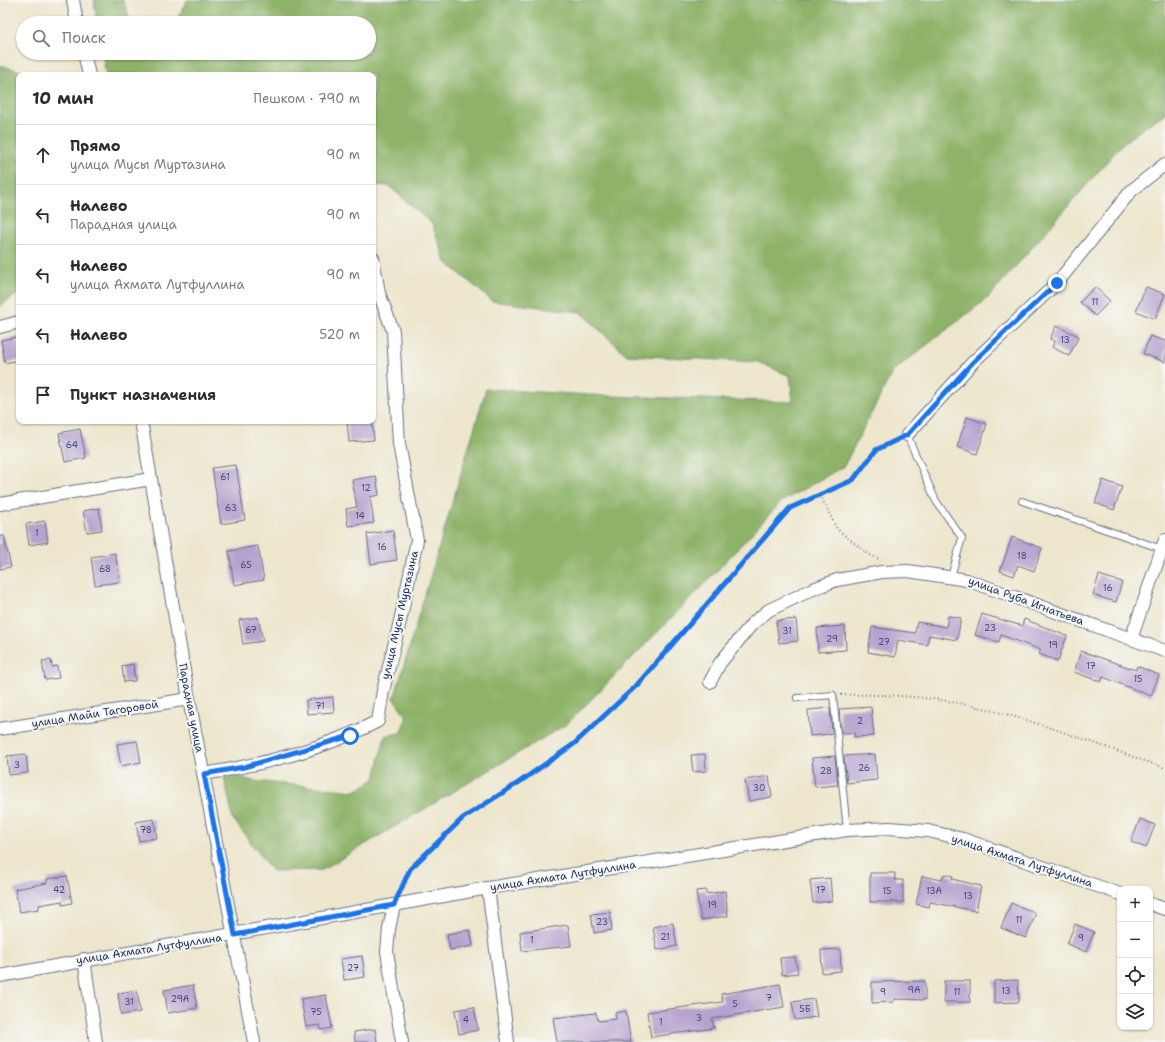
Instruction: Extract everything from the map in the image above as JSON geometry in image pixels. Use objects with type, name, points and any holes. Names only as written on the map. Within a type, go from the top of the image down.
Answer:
[{"type":"street","points":[[73,0],[76,16]]},
{"type":"street","points":[[86,60],[88,72]]},
{"type":"street","points":[[907,435],[973,362],[1057,283],[1131,191],[1165,164]]},
{"type":"street","name":"улица Мусы Муртазина","points":[[204,774],[244,767],[342,738],[378,721],[383,691],[401,617],[416,540],[399,444],[392,331],[379,293],[376,276]]},
{"type":"street","points":[[0,327],[16,323]]},
{"type":"street","name":"Парадная улица","points":[[142,424],[189,700],[235,935],[254,1042]]},
{"type":"street","points":[[0,504],[151,479]]},
{"type":"street","points":[[1131,639],[1163,545]]},
{"type":"street","name":"улица Руба Игнатьева","points":[[710,682],[720,663],[752,624],[769,610],[813,589],[844,578],[882,572],[908,571],[967,580],[1165,651]]},
{"type":"street","name":"улица Майи Тагоровой","points":[[0,729],[189,700]]},
{"type":"street","name":"улица Ахмата Лутфуллина","points":[[0,976],[84,959],[235,935],[488,888],[847,830],[890,828],[928,831],[963,839],[1117,893]]},
{"type":"street","points":[[488,888],[508,1042]]},
{"type":"street","points":[[394,905],[388,929],[387,952],[402,1042]]},
{"type":"street","points":[[1153,905],[1165,909]]},
{"type":"street","points":[[84,959],[96,1042]]},
{"type":"lane","points":[[907,435],[936,501],[962,538],[951,577]]},
{"type":"lane","points":[[1022,501],[1163,545]]},
{"type":"lane","points":[[797,698],[833,695],[847,830]]},
{"type":"path","points":[[394,905],[410,869],[463,818],[518,783],[574,744],[637,685],[790,508],[853,480],[876,450],[907,435]]},
{"type":"path","points":[[820,495],[837,529],[868,554],[888,562]]},
{"type":"path","points":[[833,695],[871,694],[967,704],[1014,716],[1165,768]]},
{"type":"green space","points":[[94,0],[123,0],[129,16],[96,16]]},
{"type":"green space","points":[[187,0],[1165,0],[1165,113],[1124,142],[989,297],[893,371],[844,466],[781,502],[697,592],[567,724],[322,870],[272,871],[233,819],[223,772],[253,781],[355,791],[375,779],[385,736],[400,733],[407,717],[394,699],[486,389],[609,396],[793,402],[790,376],[758,362],[627,355],[580,312],[492,301],[446,262],[432,224],[389,186],[376,185],[376,72],[105,72],[103,60],[376,60],[376,16],[179,16]]},
{"type":"green space","points":[[0,65],[23,72],[16,72],[16,295],[0,306]]},
{"type":"building","points":[[1095,287],[1110,301],[1095,316],[1080,302]]},
{"type":"building","points":[[1146,287],[1165,294],[1155,319],[1136,311]]},
{"type":"building","points":[[1056,326],[1079,336],[1069,356],[1052,347],[1055,341],[1050,339]]},
{"type":"building","points":[[1150,336],[1165,341],[1165,362],[1143,354]]},
{"type":"building","points":[[16,337],[16,361],[5,363],[1,340]]},
{"type":"building","points":[[967,417],[987,424],[977,454],[957,447]]},
{"type":"building","points":[[347,424],[372,424],[374,440],[349,442]]},
{"type":"building","points":[[80,429],[86,458],[65,462],[59,433]]},
{"type":"building","points":[[236,465],[245,520],[221,524],[212,468]]},
{"type":"building","points":[[376,476],[379,495],[370,497],[374,523],[348,526],[346,509],[357,507],[352,480]]},
{"type":"building","points":[[1103,480],[1122,487],[1114,510],[1095,503]]},
{"type":"building","points":[[99,508],[102,530],[87,532],[83,511]]},
{"type":"building","points":[[45,521],[48,542],[29,545],[26,524]]},
{"type":"building","points":[[393,530],[397,560],[371,564],[367,534]]},
{"type":"building","points":[[0,536],[4,536],[11,567],[0,569]]},
{"type":"building","points":[[1012,537],[1042,548],[1034,571],[1018,565],[1014,576],[1000,571]]},
{"type":"building","points":[[258,546],[264,580],[234,585],[229,551]]},
{"type":"building","points":[[115,553],[120,582],[95,585],[91,557]]},
{"type":"building","points":[[1099,575],[1122,582],[1116,602],[1093,595]]},
{"type":"building","points":[[982,614],[1022,626],[1024,619],[1067,636],[1058,661],[1039,654],[1041,650],[1001,635],[999,642],[975,635]]},
{"type":"building","points":[[948,616],[961,618],[957,640],[929,635],[927,645],[898,640],[895,657],[868,652],[872,627],[915,633],[917,622],[946,627]]},
{"type":"building","points":[[258,617],[263,641],[243,644],[239,620]]},
{"type":"building","points":[[796,619],[798,641],[779,643],[776,621]]},
{"type":"building","points":[[845,626],[846,650],[818,652],[817,628]]},
{"type":"building","points":[[1081,651],[1136,670],[1137,666],[1159,675],[1151,696],[1103,677],[1101,682],[1074,672]]},
{"type":"building","points":[[51,660],[52,667],[57,666],[59,678],[45,680],[42,661]]},
{"type":"building","points":[[133,664],[135,681],[124,682],[122,666]]},
{"type":"building","points":[[333,697],[334,712],[307,714],[306,700]]},
{"type":"building","points":[[871,707],[874,736],[854,737],[854,733],[841,733],[839,709]]},
{"type":"building","points":[[830,708],[832,734],[810,736],[808,710]]},
{"type":"building","points":[[137,741],[141,762],[121,766],[117,744]]},
{"type":"building","points":[[26,754],[28,773],[9,775],[7,756]]},
{"type":"building","points":[[705,754],[706,771],[693,772],[691,755]]},
{"type":"building","points":[[875,754],[877,780],[847,783],[844,756]]},
{"type":"building","points":[[835,756],[838,785],[815,787],[812,758]]},
{"type":"building","points":[[769,776],[772,797],[749,801],[745,780]]},
{"type":"building","points":[[154,819],[157,838],[139,841],[136,822]]},
{"type":"building","points":[[1140,819],[1155,825],[1146,848],[1131,842]]},
{"type":"building","points":[[870,873],[895,873],[895,880],[903,880],[903,902],[870,902]]},
{"type":"building","points":[[944,874],[953,876],[952,879],[981,886],[976,911],[930,902],[929,907],[916,904],[922,876],[942,880]]},
{"type":"building","points":[[67,876],[72,903],[62,905],[62,901],[39,905],[39,909],[19,912],[15,889],[47,883],[47,879]]},
{"type":"building","points":[[830,878],[832,901],[813,903],[810,880]]},
{"type":"building","points":[[706,890],[706,894],[725,891],[728,916],[701,920],[696,891]]},
{"type":"building","points":[[1011,903],[1036,913],[1026,938],[1001,928]]},
{"type":"building","points":[[610,912],[612,930],[594,933],[591,914]]},
{"type":"building","points":[[673,923],[677,946],[657,950],[653,927]]},
{"type":"building","points":[[1075,924],[1094,932],[1086,952],[1067,944]]},
{"type":"building","points":[[568,925],[571,946],[522,951],[520,932]]},
{"type":"building","points":[[470,930],[473,946],[450,950],[447,934]]},
{"type":"building","points":[[840,949],[841,971],[822,973],[821,950]]},
{"type":"building","points":[[362,956],[365,977],[344,980],[341,959]]},
{"type":"building","points":[[795,957],[798,973],[782,975],[780,958]]},
{"type":"building","points":[[1018,980],[1019,1002],[994,1003],[994,981]]},
{"type":"building","points":[[925,981],[925,1000],[894,999],[894,1002],[872,1003],[872,982]]},
{"type":"building","points":[[944,981],[970,981],[970,1002],[944,1002]]},
{"type":"building","points":[[780,984],[784,1007],[712,1019],[714,1028],[651,1037],[647,1012],[723,1002],[721,994]]},
{"type":"building","points":[[193,985],[197,1008],[168,1013],[164,990]]},
{"type":"building","points":[[137,990],[140,1012],[121,1015],[118,993]]},
{"type":"building","points":[[326,995],[332,1028],[321,1030],[320,1025],[306,1027],[301,999]]},
{"type":"building","points":[[814,999],[817,1017],[795,1020],[792,1002]]},
{"type":"building","points":[[474,1007],[478,1030],[459,1034],[455,1010]]},
{"type":"building","points":[[626,1011],[631,1042],[557,1042],[553,1018],[596,1013],[598,1021],[616,1019],[615,1013]]},
{"type":"building","points":[[375,1029],[377,1042],[355,1042],[354,1032]]},
{"type":"route","points":[[350,736],[244,767],[204,774],[235,935],[394,905],[410,869],[463,818],[518,783],[574,744],[637,685],[790,508],[853,480],[876,450],[907,435],[973,362],[1057,283]]}]
